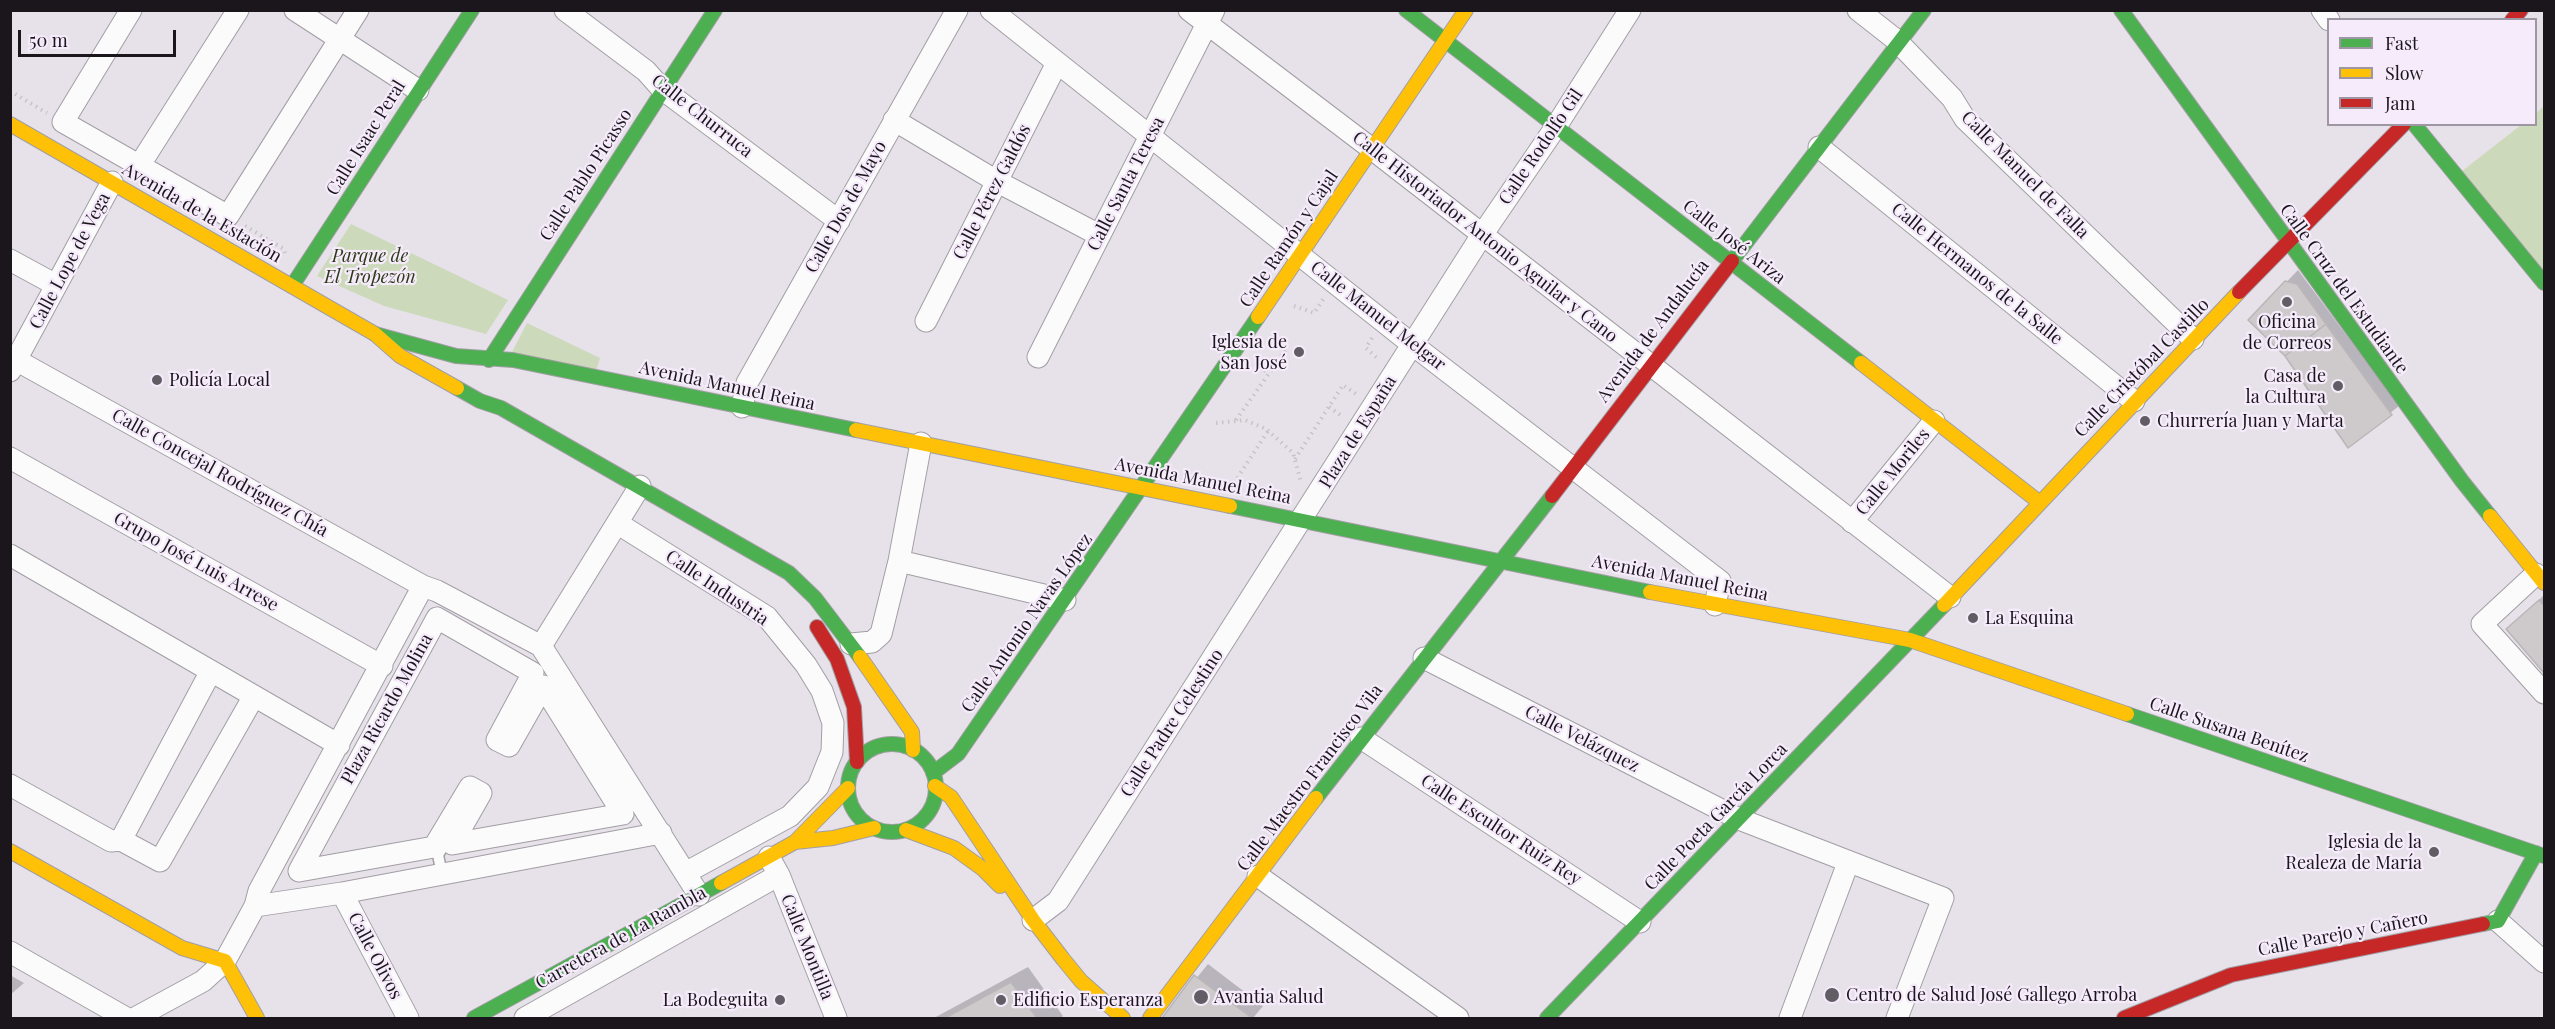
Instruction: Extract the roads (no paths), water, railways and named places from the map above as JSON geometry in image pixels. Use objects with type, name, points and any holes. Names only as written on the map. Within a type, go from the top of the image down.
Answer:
[{"type":"street","points":[[131,10],[63,122],[228,216],[358,10]]},
{"type":"street","points":[[139,166],[238,10]]},
{"type":"street","points":[[295,10],[418,90]]},
{"type":"street","name":"Calle Isaac Peral","points":[[292,286],[472,10]]},
{"type":"street","name":"Calle Churruca","points":[[565,10],[646,71],[662,89],[839,221]]},
{"type":"street","name":"Calle Pablo Picasso","points":[[490,365],[662,89],[716,10]]},
{"type":"street","name":"Calle Dos de Mayo","points":[[742,407],[747,384],[957,10]]},
{"type":"street","name":"Calle Manuel Melgar","points":[[991,10],[1413,345],[1720,581],[1715,605]]},
{"type":"street","name":"Calle Historiador Antonio Aguilar y Cano","points":[[1189,10],[1210,17],[1372,149],[1950,597]]},
{"type":"street","name":"Calle José Ariza","points":[[1406,10],[2039,502]]},
{"type":"street","name":"Calle Ramón y Cajal","points":[[1143,488],[1466,10]]},
{"type":"street","name":"Calle Rodolfo Gil","points":[[1413,345],[1482,235],[1555,128],[1630,10]]},
{"type":"street","name":"Calle Manuel de Falla","points":[[1858,10],[1952,98],[1965,119],[2193,339]]},
{"type":"street","name":"Avenida de Andalucía","points":[[1502,561],[1924,10]]},
{"type":"street","name":"Calle Cruz del Estudiante","points":[[2121,10],[2287,243],[2462,481],[2540,578]]},
{"type":"street","name":"Calle Santa Teresa","points":[[1038,357],[1210,17]]},
{"type":"street","name":"Calle Pérez Galdós","points":[[926,321],[1057,63]]},
{"type":"street","points":[[894,120],[998,182],[1099,235]]},
{"type":"street","name":"Avenida de la Estación","points":[[10,124],[375,334],[400,356],[480,401],[501,408],[640,486]]},
{"type":"street","name":"Calle Cristóbal Castillo","points":[[1910,640],[2193,339],[2402,126]]},
{"type":"street","points":[[2416,126],[2544,283]]},
{"type":"street","name":"Calle Hermanos de la Salle","points":[[1819,147],[2134,402]]},
{"type":"street","name":"Calle Lope de Vega","points":[[13,365],[112,182]]},
{"type":"street","points":[[10,260],[56,285]]},
{"type":"street","name":"Avenida de la Estación","points":[[375,334],[490,365]]},
{"type":"street","name":"Plaza de España","points":[[1303,519],[1413,345]]},
{"type":"street","name":"Avenida Manuel Reina","points":[[490,365],[513,360],[1303,519],[1715,605],[1910,640]]},
{"type":"street","name":"Calle Concejal Rodríguez Chía","points":[[13,365],[423,586]]},
{"type":"street","points":[[496,389],[501,408]]},
{"type":"street","name":"Calle Moriles","points":[[1852,522],[1934,421]]},
{"type":"street","points":[[851,644],[872,642],[881,634],[899,561],[921,443]]},
{"type":"street","name":"Grupo José Luis Arrese","points":[[10,458],[382,666]]},
{"type":"street","points":[[546,653],[617,523],[640,486]]},
{"type":"street","name":"Calle Industria","points":[[640,486],[789,573],[815,598],[851,644],[912,732],[913,750]]},
{"type":"street","name":"Calle Antonio Navas López","points":[[934,779],[958,754],[1143,488]]},
{"type":"street","name":"Calle Padre Celestino","points":[[1033,920],[1058,902],[1303,519]]},
{"type":"street","name":"Calle Industria","points":[[617,523],[767,617],[806,665],[822,691],[833,723],[832,752],[818,787],[790,816],[687,872]]},
{"type":"street","name":"Calle Industria","points":[[739,545],[778,585]]},
{"type":"street","points":[[10,555],[339,745]]},
{"type":"street","points":[[899,561],[1065,600]]},
{"type":"street","name":"Calle Maestro Francisco Vila","points":[[1150,1018],[1361,738],[1502,561]]},
{"type":"street","points":[[2540,578],[2482,624],[2544,693]]},
{"type":"street","points":[[423,586],[546,653],[687,872],[699,895]]},
{"type":"street","name":"Plaza Ricardo Molina","points":[[135,1018],[203,981],[225,961],[255,906],[259,891],[423,586]]},
{"type":"street","points":[[810,616],[837,659],[854,707],[857,762],[848,788],[855,812],[874,828],[896,832],[906,830],[925,817],[935,797],[934,779],[928,764],[913,750],[902,745],[877,747],[857,762]]},
{"type":"street","name":"Plaza Ricardo Molina","points":[[437,618],[533,674],[497,740],[509,746],[543,686],[623,814],[452,844],[481,793],[470,786],[434,847],[299,871],[437,618]]},
{"type":"street","name":"Calle Poeta García Lorca","points":[[1547,1018],[1910,640]]},
{"type":"street","name":"Calle Susana Benítez","points":[[1910,640],[2540,854]]},
{"type":"street","name":"Calle Velázquez","points":[[1424,658],[1739,819],[1943,898],[1897,1018]]},
{"type":"street","points":[[121,840],[211,671]]},
{"type":"street","points":[[10,785],[111,841],[121,840],[160,861],[254,696]]},
{"type":"street","name":"Calle Escultor Ruiz Rey","points":[[1361,738],[1640,922]]},
{"type":"street","points":[[934,779],[951,797],[1033,920],[1081,981],[1115,1016]]},
{"type":"street","name":"Carretera de La Rambla","points":[[525,1018],[774,866],[848,788]]},
{"type":"street","name":"Carretera de La Rambla","points":[[795,842],[833,838],[874,828]]},
{"type":"street","points":[[906,830],[954,848],[983,869],[1033,920]]},
{"type":"street","points":[[255,906],[342,893],[661,832]]},
{"type":"street","points":[[10,851],[182,948],[225,961],[257,1018]]},
{"type":"street","points":[[2540,854],[2498,921],[2544,962]]},
{"type":"street","points":[[1790,1018],[1848,863]]},
{"type":"street","name":"Carretera de La Rambla","points":[[474,1018],[699,895],[774,866]]},
{"type":"street","name":"Calle Montilla","points":[[774,866],[832,1017]]},
{"type":"street","points":[[1258,876],[1458,1018]]},
{"type":"street","name":"Calle Olivos","points":[[342,893],[408,1018]]},
{"type":"street","name":"Calle Parejo y Cañero","points":[[2124,1018],[2231,975],[2498,921]]},
{"type":"street","points":[[10,952],[126,1018]]},
{"type":"lane","points":[[504,739],[546,653]]},
{"type":"lane","points":[[442,874],[438,855],[473,793]]},
{"type":"place","name":"Oficina de Correos","points":[[2287,302]]},
{"type":"place","name":"Iglesia de San José","points":[[1299,352]]},
{"type":"place","name":"Policía Local","points":[[157,380]]},
{"type":"place","name":"Casa de la Cultura","points":[[2338,386]]},
{"type":"place","name":"Churrería Juan y Marta","points":[[2145,421]]},
{"type":"place","name":"La Esquina","points":[[1973,618]]},
{"type":"place","name":"Iglesia de la Realeza de María","points":[[2434,852]]},
{"type":"place","name":"Centro de Salud José Gallego Arroba","points":[[1832,995]]},
{"type":"place","name":"Avantia Salud","points":[[1201,997]]},
{"type":"place","name":"La Bodeguita","points":[[780,1000]]},
{"type":"place","name":"Edificio Esperanza","points":[[1001,1000]]},
{"type":"park label","name":"Parque de El Tropezón","points":[[370,266]]}]
